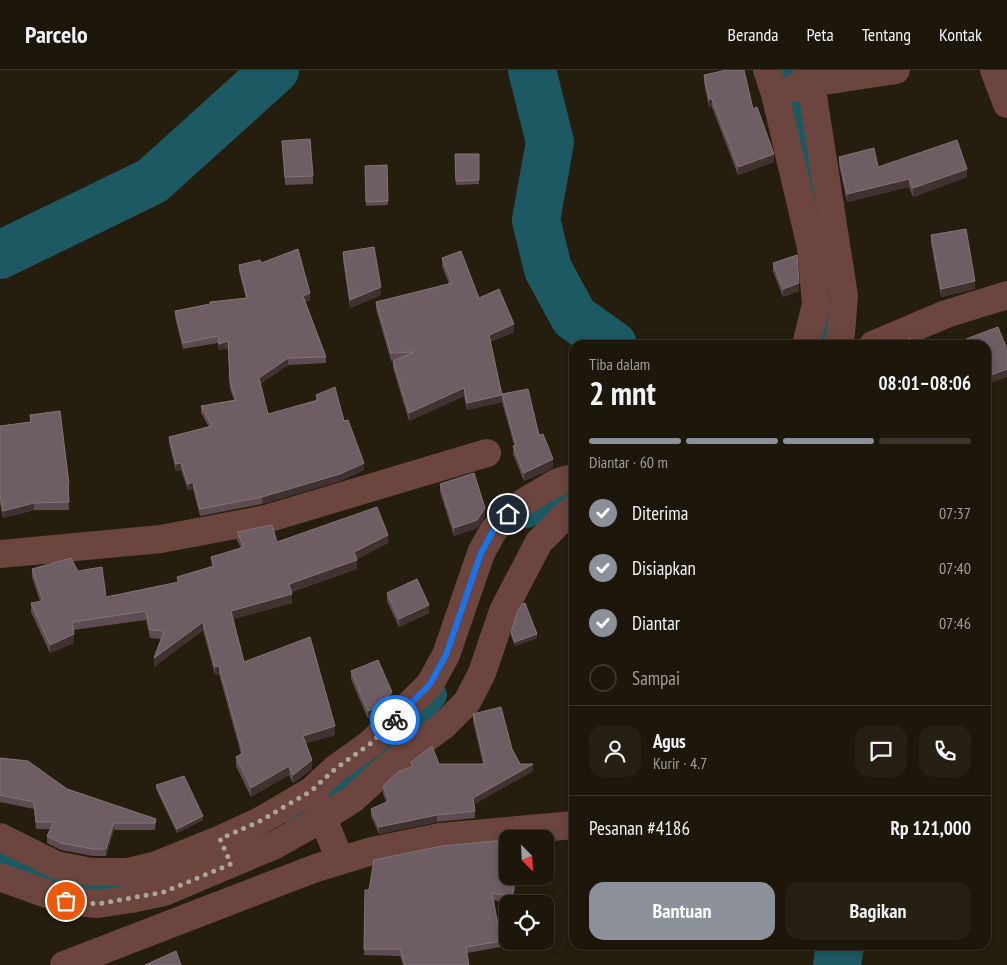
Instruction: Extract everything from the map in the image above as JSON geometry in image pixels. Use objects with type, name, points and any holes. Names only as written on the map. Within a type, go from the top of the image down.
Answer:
[{"type":"street","points":[[791,82],[896,70]]},
{"type":"street","points":[[994,70],[1007,104]]},
{"type":"street","points":[[791,82],[811,247],[817,340]]},
{"type":"street","points":[[791,82],[844,296],[841,334],[827,340]]},
{"type":"street","points":[[885,340],[946,314],[1007,295]]},
{"type":"street","points":[[0,554],[161,539],[266,519],[487,453]]},
{"type":"street","points":[[340,860],[317,805],[335,769],[370,744],[430,684],[446,655],[481,553],[493,531],[508,514],[527,500],[556,483],[569,478]]},
{"type":"street","points":[[0,877],[66,901],[98,904],[164,892],[226,852],[260,821],[317,805],[353,799],[390,765],[443,726],[466,702],[482,673],[503,611],[534,550],[539,542],[569,513]]},
{"type":"street","points":[[64,965],[316,868],[372,851],[440,837],[569,825]]},
{"type":"street","points":[[0,837],[56,865],[91,872],[128,872],[226,852]]},
{"type":"building","points":[[727,70],[744,70],[753,109],[757,107],[774,154],[738,167],[712,99],[709,99],[704,75]]},
{"type":"building","points":[[310,139],[313,176],[285,177],[282,141]]},
{"type":"building","points":[[957,140],[967,169],[913,188],[909,179],[847,194],[839,157],[874,148],[878,167]]},
{"type":"building","points":[[455,154],[479,154],[479,180],[456,181]]},
{"type":"building","points":[[387,165],[388,201],[366,202],[365,166]]},
{"type":"building","points":[[966,229],[975,281],[941,289],[931,235]]},
{"type":"building","points":[[374,247],[381,287],[350,300],[343,252]]},
{"type":"building","points":[[298,249],[310,293],[303,296],[326,357],[288,358],[259,378],[268,414],[318,400],[316,395],[335,387],[344,421],[348,420],[364,463],[340,474],[262,497],[200,509],[193,482],[188,484],[181,463],[176,464],[169,437],[212,426],[201,406],[236,400],[230,382],[228,341],[219,344],[218,336],[183,343],[175,311],[210,304],[210,302],[247,298],[239,265],[260,260],[261,263]]},
{"type":"building","points":[[461,251],[479,298],[499,289],[514,324],[489,335],[502,395],[467,403],[464,388],[409,413],[393,361],[414,352],[391,353],[376,302],[452,283],[442,258]]},
{"type":"building","points":[[797,255],[799,283],[783,289],[773,263]]},
{"type":"building","points":[[998,327],[1007,349],[1007,369],[991,375],[991,340],[966,339]]},
{"type":"building","points":[[528,389],[539,435],[543,434],[553,459],[524,473],[513,446],[516,445],[502,394]]},
{"type":"building","points":[[60,411],[69,484],[69,502],[34,503],[3,511],[0,496],[0,426],[31,422],[30,415]]},
{"type":"building","points":[[474,473],[485,508],[477,520],[454,528],[440,484]]},
{"type":"building","points":[[377,507],[388,535],[354,552],[357,560],[289,584],[292,594],[231,611],[244,662],[310,637],[335,726],[303,736],[312,760],[293,775],[289,766],[251,788],[236,757],[243,753],[219,666],[215,667],[203,622],[154,658],[164,631],[150,630],[146,611],[72,622],[74,634],[50,645],[31,603],[43,601],[32,569],[71,558],[78,571],[102,567],[106,597],[179,582],[177,577],[214,566],[211,557],[244,547],[237,532],[272,525],[277,542]]},
{"type":"building","points":[[417,579],[429,605],[399,619],[387,593]]},
{"type":"building","points":[[525,603],[537,634],[515,642],[511,632],[517,613],[522,604]]},
{"type":"building","points":[[378,660],[392,692],[377,707],[368,711],[351,671]]},
{"type":"building","points":[[501,707],[512,749],[520,764],[533,764],[473,798],[475,811],[437,815],[379,827],[371,809],[389,801],[383,786],[398,772],[413,766],[411,762],[432,746],[439,764],[485,764],[473,714]]},
{"type":"building","points":[[0,758],[28,761],[67,789],[156,819],[155,823],[114,823],[106,849],[93,849],[61,843],[47,836],[54,822],[36,822],[34,802],[0,795]]},
{"type":"building","points":[[184,776],[203,816],[177,829],[156,785]]},
{"type":"building","points":[[499,841],[499,885],[514,885],[512,895],[492,893],[499,930],[499,941],[466,947],[469,965],[405,965],[400,949],[364,949],[365,890],[369,890],[374,860],[442,846]]},
{"type":"building","points":[[176,951],[181,965],[145,965]]},
{"type":"waterway","points":[[0,255],[152,181],[275,70]]},
{"type":"waterway","points":[[532,70],[550,142],[536,220],[548,269],[574,317],[606,340]]},
{"type":"waterway","points":[[789,70],[822,235]]},
{"type":"waterway","points":[[823,340],[829,324],[826,276]]},
{"type":"waterway","points":[[527,514],[569,493]]},
{"type":"waterway","points":[[297,815],[320,802],[408,726],[433,695]]},
{"type":"waterway","points":[[0,865],[80,888],[158,883]]},
{"type":"waterway","points":[[837,965],[839,950]]},
{"type":"way so far","points":[[66,901],[98,904],[164,892],[231,864],[220,839],[260,821],[311,791],[335,769],[370,744],[395,720]]},
{"type":"route","points":[[395,720],[430,684],[446,655],[481,553],[493,531],[508,514]]}]
